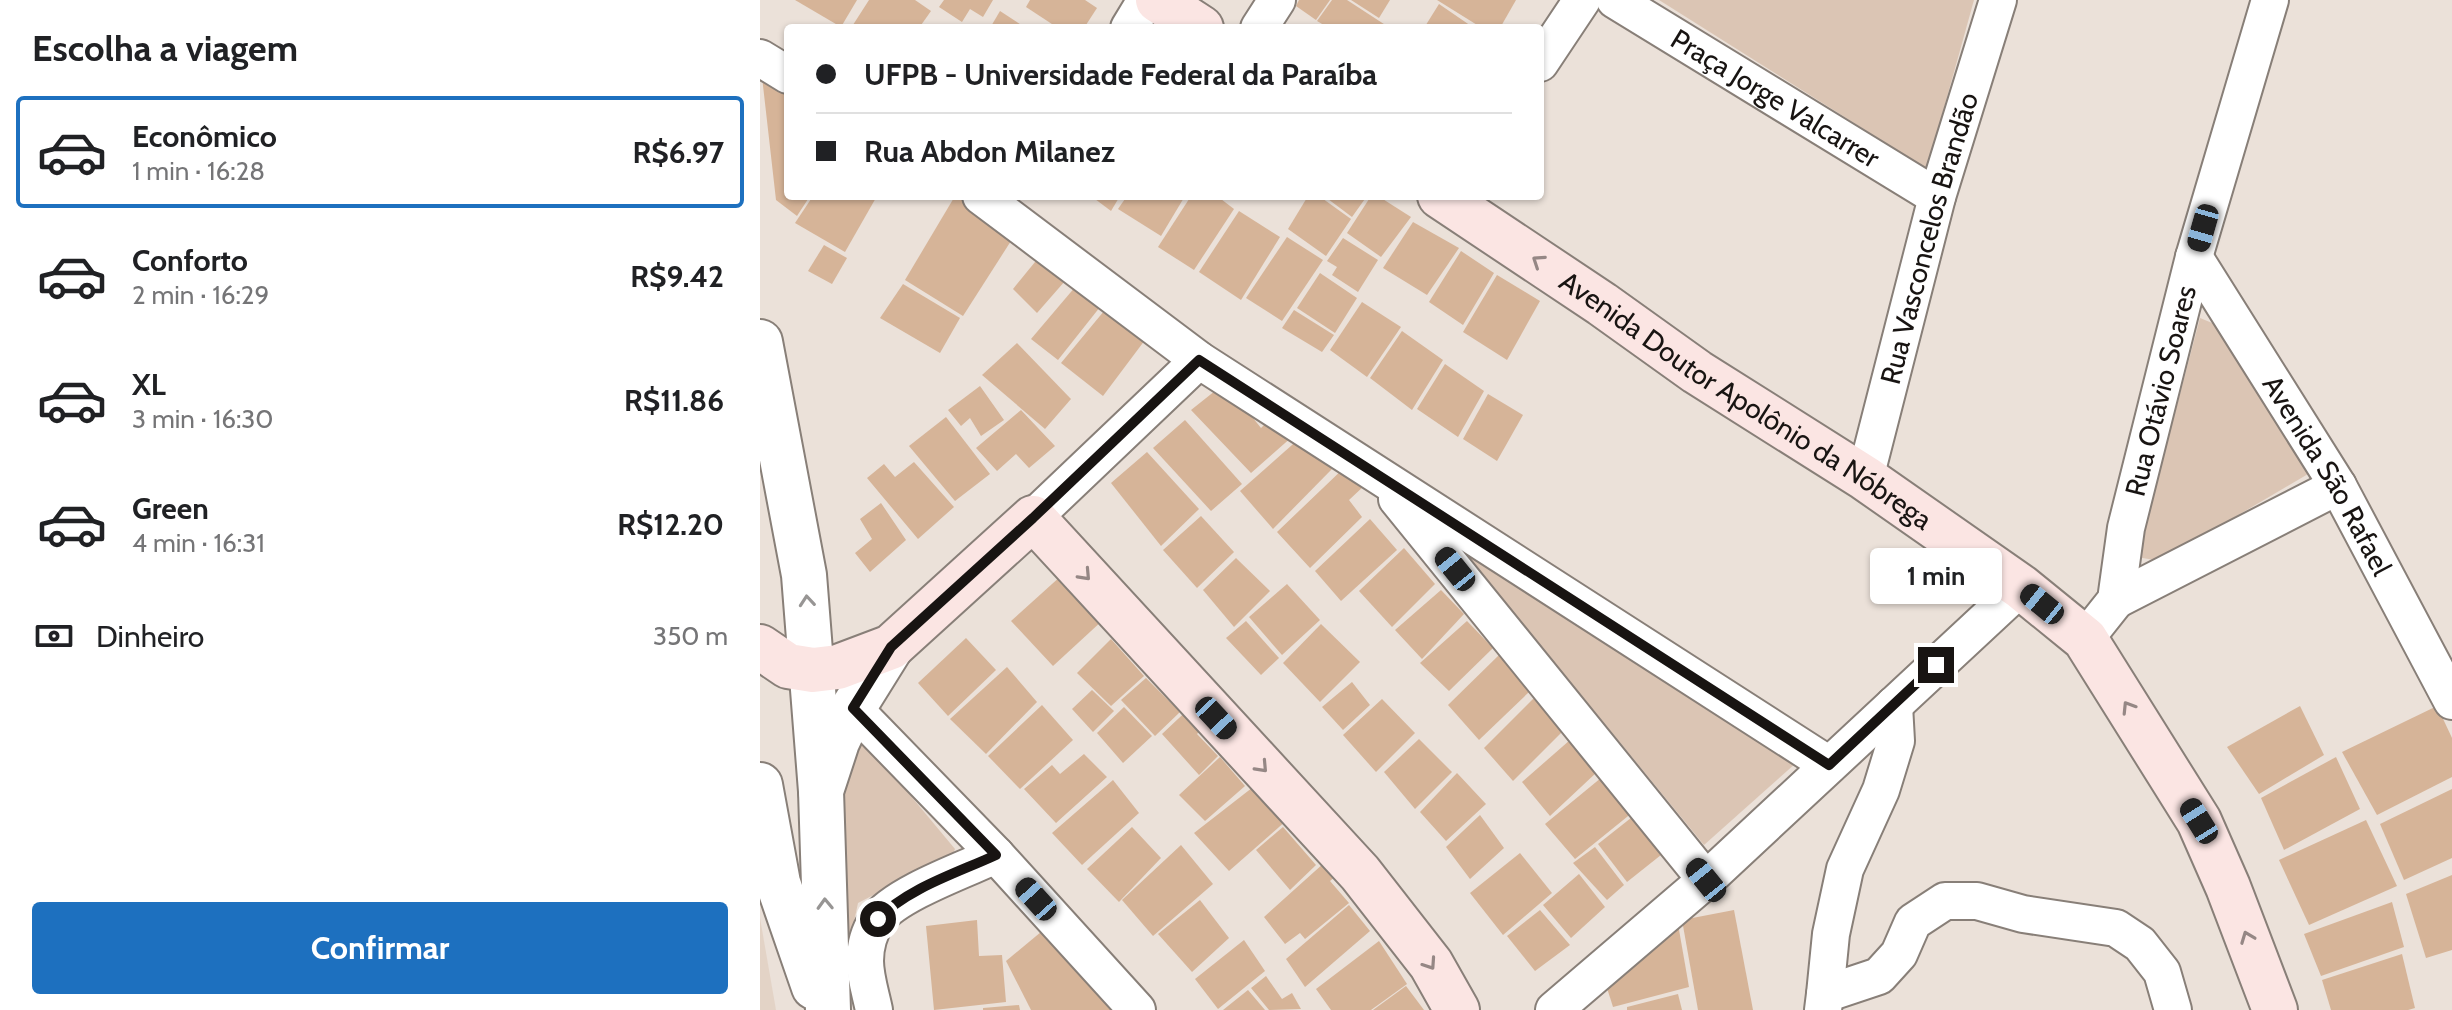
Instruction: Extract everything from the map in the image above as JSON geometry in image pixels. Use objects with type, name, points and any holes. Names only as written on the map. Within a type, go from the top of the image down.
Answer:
[{"type":"main road","points":[[1158,0],[1195,24]]},
{"type":"main road","name":"Avenida Doutor Apolônio da Nóbrega","points":[[1449,200],[1697,372],[1865,478],[2021,587],[2085,639],[2199,821],[2275,1010]]},
{"type":"main road","points":[[760,647],[788,666],[813,670],[838,667],[891,647],[1033,518],[1360,873],[1431,964],[1457,1010]]},
{"type":"street","points":[[1131,24],[1146,0]]},
{"type":"street","points":[[1262,24],[1277,0]]},
{"type":"street","points":[[1544,57],[1582,0]]},
{"type":"street","name":"Praça Jorge Valcarrer","points":[[1615,0],[1937,197]]},
{"type":"street","name":"Rua Vasconcelos Brandão","points":[[1865,478],[1937,197],[1998,0]]},
{"type":"street","name":"Rua Otávio Soares","points":[[2116,600],[2126,528],[2194,257],[2270,0]]},
{"type":"street","points":[[760,58],[784,73]]},
{"type":"street","points":[[994,200],[1016,207],[1199,360],[1829,765]]},
{"type":"street","name":"Avenida São Rafael","points":[[2194,257],[2338,486],[2452,701]]},
{"type":"street","points":[[760,342],[804,575],[821,791],[828,1010]]},
{"type":"street","points":[[1033,518],[1199,360]]},
{"type":"street","points":[[1377,474],[1706,880]]},
{"type":"street","points":[[2085,639],[2116,600],[2338,486]]},
{"type":"street","points":[[1554,1010],[1706,880],[2021,587]]},
{"type":"street","points":[[821,791],[837,742],[853,708],[891,647]]},
{"type":"street","points":[[1824,1002],[1831,934],[1845,869],[1881,790],[1896,741],[1894,705]]},
{"type":"street","points":[[853,708],[996,855],[1137,1010]]},
{"type":"street","points":[[760,785],[778,883],[822,1010]]},
{"type":"street","points":[[874,1010],[865,965],[869,935],[878,919],[888,908],[905,898],[996,855]]},
{"type":"street","points":[[1824,1002],[1879,976],[1899,954],[1913,922],[1945,901],[1977,901],[2023,914],[2116,928],[2140,944],[2162,972],[2173,1010]]},
{"type":"shaded area","points":[[1659,0],[1974,0],[1927,169]]},
{"type":"shaded area","points":[[2200,318],[2217,325],[2308,474],[2160,561],[2137,557]]},
{"type":"shaded area","points":[[1459,546],[1796,763],[1704,845]]},
{"type":"shaded area","points":[[865,741],[955,849],[946,871],[889,887],[858,903],[852,931],[835,937],[842,760]]},
{"type":"shaded area","points":[[760,918],[776,1010],[760,1010]]},
{"type":"building","points":[[795,0],[857,0],[843,24],[836,24]]},
{"type":"building","points":[[869,0],[915,0],[931,11],[922,24],[854,24]]},
{"type":"building","points":[[944,0],[993,0],[983,17],[970,9],[962,22],[939,7]]},
{"type":"building","points":[[1030,0],[1085,0],[1097,8],[1087,24],[1052,24],[1026,7]]},
{"type":"building","points":[[1299,0],[1330,0],[1316,20],[1296,6]]},
{"type":"building","points":[[1332,0],[1347,0],[1384,24],[1322,24],[1317,21]]},
{"type":"building","points":[[1351,0],[1390,0],[1379,18]]},
{"type":"building","points":[[1437,0],[1516,0],[1502,24],[1476,24]]},
{"type":"building","points":[[1439,4],[1468,24],[1426,24]]},
{"type":"building","points":[[1000,11],[1020,24],[992,24]]},
{"type":"building","points":[[761,68],[784,83],[784,200],[807,200],[797,216],[776,200]]},
{"type":"building","points":[[810,200],[875,200],[845,252],[795,223]]},
{"type":"building","points":[[953,200],[972,200],[1018,230],[963,316],[905,280]]},
{"type":"building","points":[[1096,200],[1118,200],[1111,211]]},
{"type":"building","points":[[1124,200],[1183,200],[1161,236],[1118,209]]},
{"type":"building","points":[[1188,200],[1222,200],[1234,209],[1194,270],[1158,247]]},
{"type":"building","points":[[1306,200],[1325,200],[1351,219],[1326,256],[1288,229]]},
{"type":"building","points":[[1329,200],[1364,200],[1352,217]]},
{"type":"building","points":[[1368,200],[1384,200],[1411,217],[1381,257],[1347,233]]},
{"type":"building","points":[[1239,211],[1280,237],[1241,300],[1199,272]]},
{"type":"building","points":[[1413,222],[1459,248],[1427,295],[1383,268]]},
{"type":"building","points":[[1287,237],[1323,260],[1282,321],[1246,298]]},
{"type":"building","points":[[1343,238],[1378,260],[1358,292],[1332,275],[1337,267],[1327,261]]},
{"type":"building","points":[[824,245],[847,258],[832,284],[808,271]]},
{"type":"building","points":[[1044,251],[1072,273],[1037,313],[1013,289]]},
{"type":"building","points":[[1461,251],[1494,273],[1463,325],[1429,302]]},
{"type":"building","points":[[1320,273],[1357,298],[1335,333],[1297,308]]},
{"type":"building","points":[[1497,275],[1540,301],[1507,360],[1463,332]]},
{"type":"building","points":[[903,284],[960,318],[940,353],[880,318]]},
{"type":"building","points":[[1076,286],[1100,307],[1058,360],[1031,339]]},
{"type":"building","points":[[1362,302],[1401,327],[1367,377],[1330,350]]},
{"type":"building","points":[[1109,305],[1148,336],[1103,396],[1061,363]]},
{"type":"building","points":[[1294,310],[1334,335],[1322,352],[1282,328]]},
{"type":"building","points":[[1402,331],[1443,360],[1412,410],[1370,378]]},
{"type":"building","points":[[1017,343],[1071,399],[1045,429],[982,375]]},
{"type":"building","points":[[1445,364],[1484,391],[1458,437],[1417,409]]},
{"type":"building","points":[[1225,383],[1261,428],[1274,415],[1293,436],[1251,473],[1191,410]]},
{"type":"building","points":[[980,386],[1004,420],[981,436],[970,418],[961,426],[948,410]]},
{"type":"building","points":[[1488,394],[1523,415],[1497,461],[1463,439]]},
{"type":"building","points":[[1021,410],[1055,446],[1029,468],[1016,454],[997,471],[976,448]]},
{"type":"building","points":[[946,417],[990,474],[955,501],[909,446]]},
{"type":"building","points":[[1185,420],[1242,484],[1211,511],[1153,448]]},
{"type":"building","points":[[1301,437],[1332,469],[1273,529],[1240,491]]},
{"type":"building","points":[[1147,452],[1199,509],[1161,546],[1111,483]]},
{"type":"building","points":[[914,462],[954,507],[918,539],[867,478],[884,464],[895,477]]},
{"type":"building","points":[[1346,466],[1365,485],[1349,500],[1362,517],[1310,568],[1277,532]]},
{"type":"building","points":[[881,503],[906,540],[870,572],[855,553],[872,539],[860,519]]},
{"type":"building","points":[[1201,516],[1234,552],[1197,588],[1163,550]]},
{"type":"building","points":[[1370,519],[1397,550],[1341,601],[1315,571]]},
{"type":"building","points":[[1404,548],[1435,584],[1392,627],[1359,591]]},
{"type":"building","points":[[1236,558],[1270,591],[1234,627],[1203,590]]},
{"type":"building","points":[[1062,575],[1103,620],[1053,666],[1011,621]]},
{"type":"building","points":[[1287,584],[1320,620],[1282,655],[1249,617]]},
{"type":"building","points":[[1441,590],[1464,614],[1422,659],[1395,630]]},
{"type":"building","points":[[1246,621],[1279,658],[1261,675],[1226,638]]},
{"type":"building","points":[[1467,621],[1493,648],[1449,691],[1420,663]]},
{"type":"building","points":[[1321,624],[1360,662],[1320,702],[1283,663]]},
{"type":"building","points":[[966,638],[996,670],[948,716],[918,683]]},
{"type":"building","points":[[1111,639],[1144,676],[1111,706],[1077,673]]},
{"type":"building","points":[[1499,655],[1529,692],[1479,740],[1448,705]]},
{"type":"building","points":[[1007,667],[1037,702],[986,754],[950,719]]},
{"type":"building","points":[[1146,678],[1180,712],[1155,736],[1121,700]]},
{"type":"building","points":[[1352,682],[1370,705],[1343,730],[1322,707]]},
{"type":"building","points":[[1092,690],[1114,711],[1093,732],[1072,709]]},
{"type":"building","points":[[1537,695],[1567,727],[1513,781],[1484,748]]},
{"type":"building","points":[[1382,699],[1415,733],[1376,772],[1343,735]]},
{"type":"building","points":[[1195,703],[1211,719],[1197,734],[1218,756],[1199,775],[1162,734]]},
{"type":"building","points":[[1042,705],[1073,740],[1020,789],[988,756]]},
{"type":"building","points":[[2300,706],[2324,755],[2259,794],[2227,747]]},
{"type":"building","points":[[2437,706],[2452,738],[2452,777],[2377,815],[2342,752]]},
{"type":"building","points":[[1124,707],[1152,736],[1123,763],[1097,733]]},
{"type":"building","points":[[1419,739],[1452,772],[1415,809],[1384,772]]},
{"type":"building","points":[[1570,740],[1597,772],[1550,816],[1522,782]]},
{"type":"building","points":[[1084,754],[1107,777],[1056,823],[1024,789],[1052,765],[1060,774]]},
{"type":"building","points":[[1220,757],[1245,786],[1205,821],[1179,795]]},
{"type":"building","points":[[2336,757],[2360,809],[2284,850],[2261,798]]},
{"type":"building","points":[[1457,773],[1486,804],[1446,841],[1420,812]]},
{"type":"building","points":[[1607,773],[1638,808],[1575,859],[1545,824]]},
{"type":"building","points":[[1113,780],[1139,813],[1082,865],[1052,833]]},
{"type":"building","points":[[1257,784],[1287,820],[1229,871],[1194,833]]},
{"type":"building","points":[[2452,789],[2452,858],[2404,880],[2380,824]]},
{"type":"building","points":[[1636,814],[1666,851],[1627,882],[1598,844]]},
{"type":"building","points":[[1480,815],[1504,848],[1470,879],[1446,847]]},
{"type":"building","points":[[2366,820],[2397,886],[2309,925],[2279,860]]},
{"type":"building","points":[[1132,827],[1161,858],[1119,902],[1087,869]]},
{"type":"building","points":[[1283,827],[1316,865],[1290,890],[1256,850]]},
{"type":"building","points":[[1181,845],[1213,884],[1153,936],[1122,900]]},
{"type":"building","points":[[1595,847],[1624,885],[1607,900],[1573,863]]},
{"type":"building","points":[[1520,853],[1552,893],[1503,935],[1470,893]]},
{"type":"building","points":[[1334,854],[1346,867],[1330,881],[1349,903],[1305,939],[1300,933],[1285,944],[1264,917]]},
{"type":"building","points":[[1579,874],[1605,907],[1571,938],[1543,905]]},
{"type":"building","points":[[2452,875],[2452,950],[2426,958],[2406,894]]},
{"type":"building","points":[[1200,900],[1229,938],[1192,972],[1158,934]]},
{"type":"building","points":[[2392,902],[2404,947],[2321,976],[2304,934]]},
{"type":"building","points":[[1349,905],[1370,931],[1305,987],[1286,959]]},
{"type":"building","points":[[1540,910],[1570,945],[1535,971],[1507,936]]},
{"type":"building","points":[[1734,910],[1753,1010],[1698,1010],[1682,920]]},
{"type":"building","points":[[977,920],[979,956],[1002,955],[1006,1002],[934,1010],[926,926]]},
{"type":"building","points":[[1053,922],[1115,1010],[1031,1010],[1006,961]]},
{"type":"building","points":[[1678,924],[1689,987],[1613,1007],[1607,988]]},
{"type":"building","points":[[1244,940],[1265,971],[1218,1009],[1195,979]]},
{"type":"building","points":[[1379,941],[1407,984],[1371,1010],[1331,1010],[1316,989]]},
{"type":"building","points":[[2402,954],[2415,1008],[2331,1010],[2322,980]]},
{"type":"building","points":[[1266,976],[1282,999],[1292,993],[1301,1009],[1269,1010],[1251,988]]},
{"type":"building","points":[[1406,986],[1424,1010],[1373,1010]]},
{"type":"building","points":[[1248,990],[1265,1010],[1223,1010]]},
{"type":"building","points":[[1678,994],[1682,1010],[1627,1010],[1627,1007]]},
{"type":"building","points":[[1019,1005],[1020,1010],[983,1010],[983,1008]]},
{"type":"route","points":[[878,919],[888,908],[905,898],[996,855],[853,708],[866,685],[891,647],[1033,518],[1199,360],[1829,765],[1936,665]]}]
